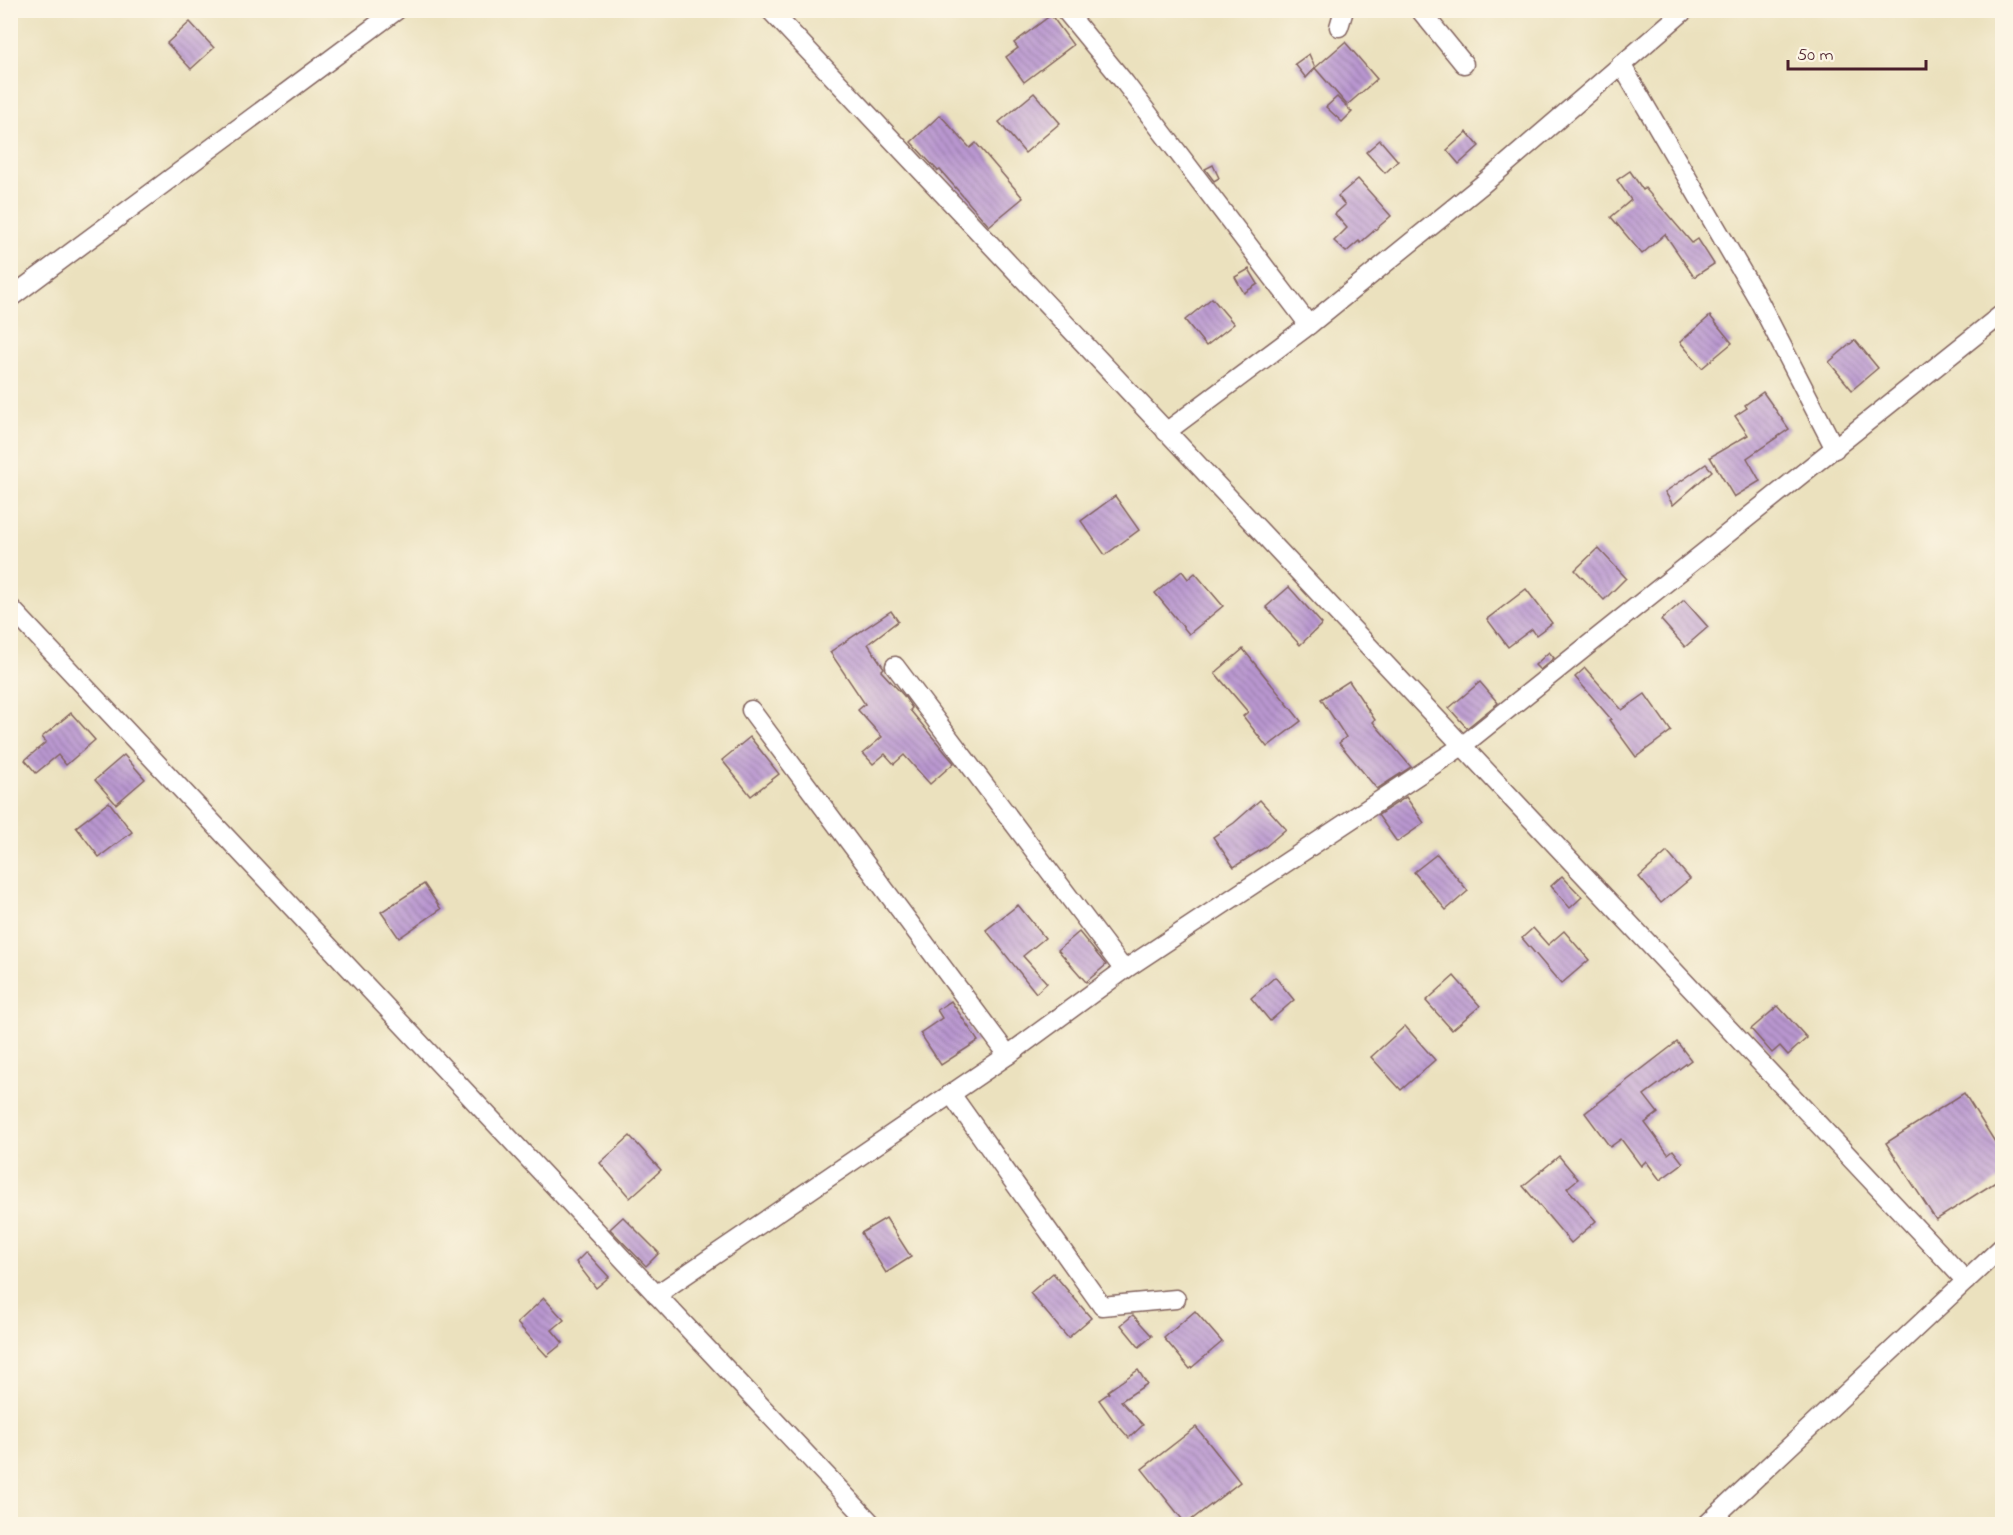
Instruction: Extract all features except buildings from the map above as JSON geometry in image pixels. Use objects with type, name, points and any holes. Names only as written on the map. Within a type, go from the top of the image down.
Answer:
[{"type":"street","points":[[10,298],[397,10]]},
{"type":"street","points":[[770,10],[1966,1281]]},
{"type":"street","points":[[1065,10],[1125,83],[1309,325]]},
{"type":"street","points":[[1420,10],[1464,64]]},
{"type":"street","points":[[1166,432],[1309,325],[1484,183],[1685,10]]},
{"type":"street","points":[[1621,64],[1759,301],[1835,449]]},
{"type":"street","points":[[656,1295],[1008,1055],[1124,969],[1462,746],[2002,314]]},
{"type":"street","points":[[10,607],[872,1524]]},
{"type":"street","points":[[895,666],[1124,969]]},
{"type":"street","points":[[751,710],[1008,1055]]},
{"type":"street","points":[[951,1094],[1102,1306],[1176,1299]]},
{"type":"street","points":[[1707,1524],[2002,1247]]}]
